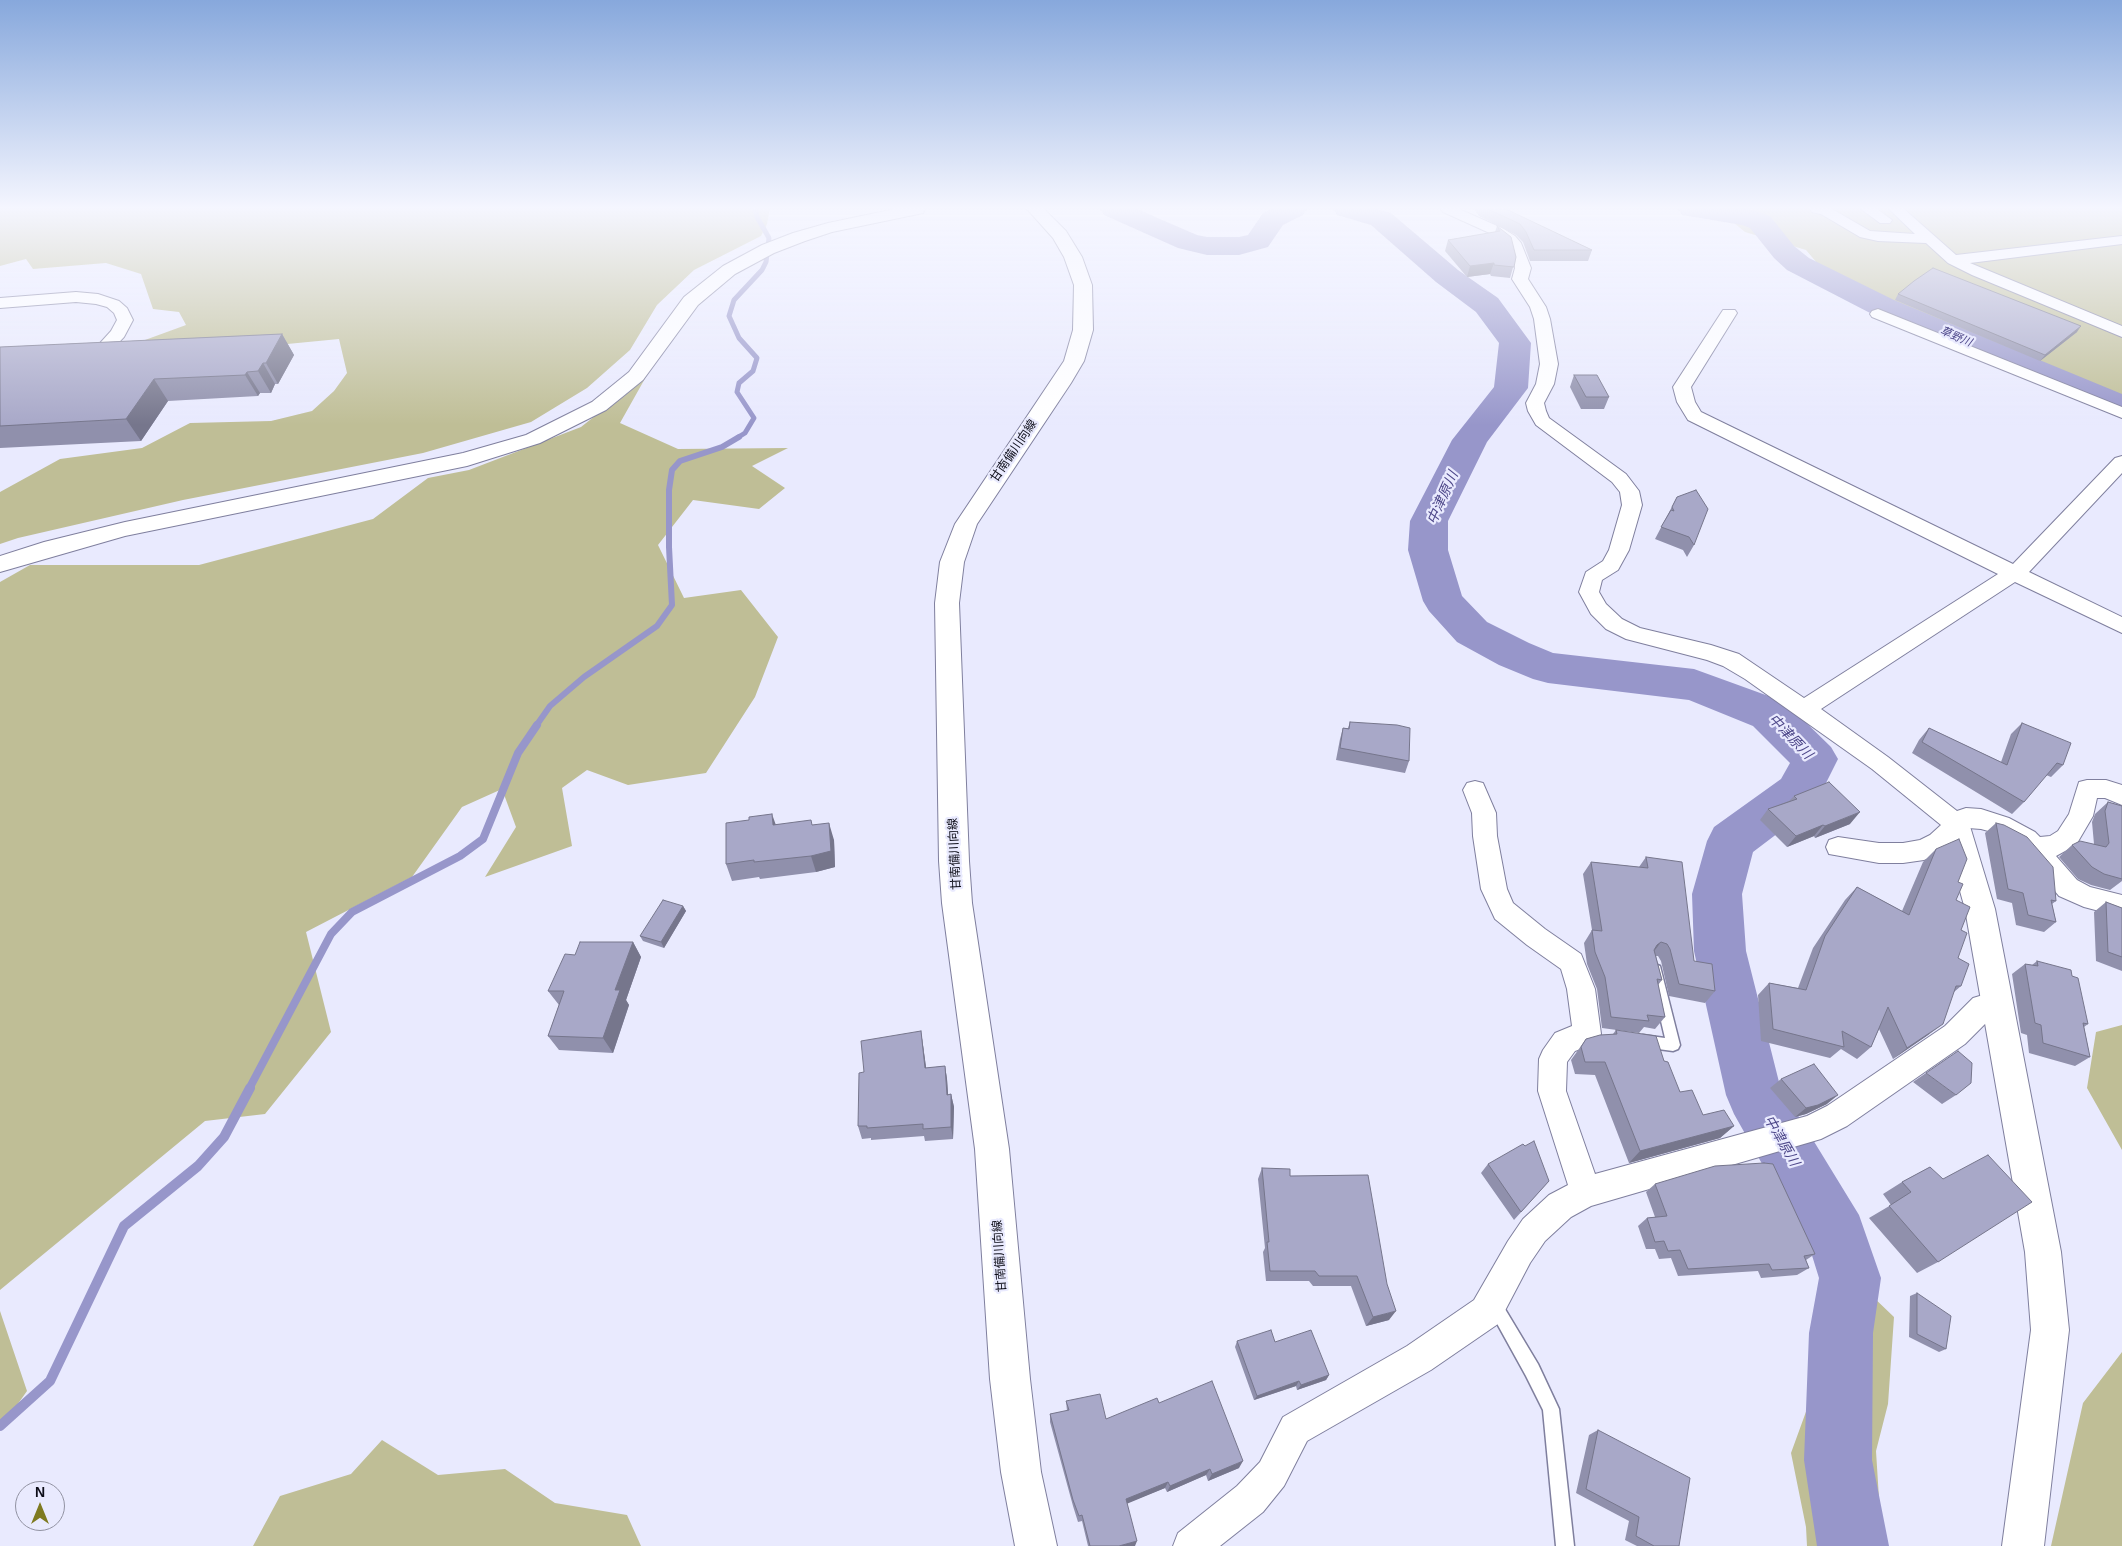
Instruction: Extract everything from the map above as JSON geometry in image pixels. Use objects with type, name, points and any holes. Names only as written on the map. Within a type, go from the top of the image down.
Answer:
[{"type":"street","points":[[0,564],[44,550],[125,529],[467,459],[533,439],[598,406],[636,376],[676,319],[692,301],[716,281]]},
{"type":"street","name":"甘南備川向線","points":[[1036,1546],[1021,1472],[1010,1379],[992,1149],[957,903],[954,861],[947,603],[952,562],[966,524],[1074,362],[1083,330],[1082,281]]},
{"type":"street","points":[[1521,281],[1538,307],[1542,319],[1549,364],[1545,384],[1535,403],[1536,412],[1542,421],[1619,478],[1629,491],[1632,505],[1619,550],[1611,565],[1593,577],[1590,592],[1598,609],[1614,624],[1634,634],[1731,660],[1880,763],[1956,823],[1980,909],[2043,1252],[2050,1330],[2023,1546]]},
{"type":"street","points":[[1999,281],[2122,332]]},
{"type":"street","points":[[0,303],[76,297],[98,299],[113,304],[121,311],[125,320],[118,333],[92,354],[118,353]]},
{"type":"street","points":[[1728,313],[1682,388],[1686,402],[1694,416],[2122,626]]},
{"type":"street","points":[[1878,314],[2122,413]]},
{"type":"street","points":[[1804,709],[2019,570],[2122,462]]},
{"type":"street","points":[[2034,847],[2055,846],[2067,838],[2081,816],[2087,789],[2106,789],[2122,795]]},
{"type":"street","points":[[1475,790],[1484,813],[1485,836],[1494,889],[1504,911],[1536,937],[1572,962],[1581,989],[1592,1035],[1565,1042],[1553,1059],[1552,1091],[1586,1192]]},
{"type":"street","points":[[1838,847],[1880,854],[1924,850],[1940,842],[1956,823],[1966,818],[1981,819],[2000,825],[2026,839],[2060,882],[2068,888],[2084,896],[2122,906]]},
{"type":"street","points":[[1191,1546],[1250,1500],[1272,1474],[1295,1429],[1420,1358],[1486,1312],[1519,1252],[1534,1230],[1560,1206],[1586,1192],[1811,1129],[1837,1116],[1948,1040],[1983,1008],[1999,1011]]},
{"type":"lane","points":[[1625,1039],[1673,1045],[1653,962]]},
{"type":"lane","points":[[1492,1300],[1532,1370],[1551,1409],[1565,1546]]},
{"type":"green space","points":[[143,281],[682,281],[657,305],[630,350],[587,388],[531,422],[423,453],[183,500],[18,538],[0,544],[0,492],[60,459],[142,448],[190,423],[271,421],[312,411],[334,391],[347,373],[339,339],[184,354],[134,344],[186,325],[179,312],[153,309]]},
{"type":"green space","points":[[1838,281],[2122,281],[2122,403],[1887,307]]},
{"type":"green space","points":[[647,375],[620,423],[678,449],[788,448],[752,466],[785,488],[759,509],[693,500],[658,545],[684,598],[741,590],[778,637],[755,697],[706,773],[628,785],[587,770],[562,788],[572,846],[485,877],[516,827],[502,789],[462,807],[412,877],[306,932],[331,1032],[265,1114],[205,1121],[0,1290],[0,582],[30,565],[199,565],[373,519],[428,478],[469,470],[581,427]]},
{"type":"green space","points":[[2122,1025],[2122,1150],[2087,1088],[2096,1032]]},
{"type":"green space","points":[[1870,1294],[1894,1317],[1888,1404],[1876,1451],[1882,1546],[1807,1546],[1806,1527],[1791,1453],[1819,1376],[1819,1327]]},
{"type":"green space","points":[[0,1311],[27,1391],[0,1429]]},
{"type":"green space","points":[[2122,1352],[2122,1546],[2051,1546],[2083,1403]]},
{"type":"green space","points":[[382,1440],[438,1475],[505,1469],[555,1503],[627,1515],[641,1546],[253,1546],[280,1496],[351,1474]]},
{"type":"building","points":[[1914,281],[1967,281],[2081,326],[2045,355],[1898,294]]},
{"type":"building","points":[[282,334],[266,363],[263,363],[258,371],[247,372],[245,375],[154,379],[126,419],[0,426],[0,347]]},
{"type":"building","points":[[1574,375],[1597,375],[1609,397],[1586,397]]},
{"type":"building","points":[[1696,490],[1708,509],[1694,545],[1689,537],[1661,527],[1671,510],[1674,511],[1672,507],[1677,497]]},
{"type":"building","points":[[1350,722],[1397,725],[1410,728],[1409,761],[1340,748],[1343,728],[1349,729]]},
{"type":"building","points":[[2022,723],[2071,743],[2063,765],[2057,763],[2024,802],[1922,742],[1929,728],[2007,765]]},
{"type":"building","points":[[1829,782],[1860,812],[1796,836],[1768,809],[1797,799],[1794,796]]},
{"type":"building","points":[[2108,802],[2122,806],[2122,879],[2104,874],[2092,867],[2072,845],[2080,841],[2106,847],[2109,843],[2105,811]]},
{"type":"building","points":[[772,814],[773,825],[811,820],[812,825],[829,823],[831,851],[811,856],[726,864],[726,823]]},
{"type":"building","points":[[1996,823],[2027,837],[2053,867],[2056,901],[2051,900],[2056,922],[2028,915],[2023,893],[2008,889]]},
{"type":"building","points":[[1959,839],[1967,859],[1958,882],[1963,884],[1956,900],[1970,907],[1961,930],[1967,933],[1958,958],[1969,964],[1961,986],[1956,986],[1943,1024],[1907,1048],[1888,1007],[1871,1047],[1842,1031],[1844,1047],[1773,1029],[1769,983],[1806,990],[1825,936],[1857,887],[1909,915],[1936,849]]},
{"type":"building","points":[[1646,857],[1682,862],[1694,961],[1712,964],[1715,991],[1679,984],[1670,949],[1667,944],[1661,942],[1654,950],[1662,980],[1657,979],[1665,1017],[1647,1015],[1649,1021],[1611,1017],[1605,977],[1595,952],[1592,930],[1602,931],[1591,862],[1648,868]]},
{"type":"building","points":[[663,900],[683,906],[661,942],[640,936]]},
{"type":"building","points":[[2106,902],[2122,908],[2122,957],[2108,952]]},
{"type":"building","points":[[580,942],[633,942],[615,990],[620,990],[603,1038],[548,1036],[564,991],[548,991],[565,954],[575,955]]},
{"type":"building","points":[[2037,961],[2071,970],[2072,976],[2078,978],[2088,1024],[2083,1023],[2090,1057],[2043,1043],[2041,1025],[2035,1023],[2025,964],[2038,966]]},
{"type":"building","points":[[1616,1030],[1656,1036],[1664,1061],[1668,1062],[1680,1092],[1692,1090],[1703,1115],[1724,1110],[1734,1126],[1640,1151],[1605,1062],[1585,1062],[1581,1047],[1586,1039],[1600,1035],[1617,1034]]},
{"type":"building","points":[[921,1031],[925,1068],[945,1066],[947,1095],[951,1094],[951,1127],[923,1129],[923,1124],[867,1128],[867,1126],[858,1126],[859,1073],[864,1072],[861,1041]]},
{"type":"building","points":[[1958,1051],[1972,1063],[1971,1083],[1956,1095],[1926,1073]]},
{"type":"building","points":[[1814,1064],[1838,1095],[1818,1105],[1806,1108],[1781,1079]]},
{"type":"building","points":[[1534,1141],[1549,1181],[1521,1212],[1488,1164],[1523,1144],[1525,1146]]},
{"type":"building","points":[[1988,1155],[2032,1202],[1938,1262],[1889,1206],[1911,1192],[1902,1182],[1930,1167],[1943,1179]]},
{"type":"building","points":[[1773,1164],[1815,1254],[1804,1256],[1809,1268],[1772,1270],[1769,1264],[1688,1269],[1680,1250],[1668,1251],[1664,1241],[1655,1242],[1647,1218],[1667,1216],[1655,1184],[1715,1166]]},
{"type":"building","points":[[1262,1168],[1290,1169],[1290,1176],[1368,1175],[1387,1284],[1396,1311],[1373,1317],[1357,1276],[1319,1276],[1315,1271],[1270,1271]]},
{"type":"building","points":[[1917,1293],[1951,1316],[1946,1349],[1917,1334]]},
{"type":"building","points":[[1271,1330],[1275,1342],[1311,1330],[1329,1375],[1301,1385],[1299,1381],[1257,1396],[1237,1341]]},
{"type":"building","points":[[1212,1381],[1243,1461],[1212,1474],[1210,1469],[1170,1486],[1168,1482],[1126,1499],[1137,1541],[1119,1546],[1090,1546],[1082,1515],[1079,1516],[1073,1500],[1050,1414],[1069,1410],[1066,1401],[1100,1394],[1106,1419],[1157,1398],[1159,1403]]},
{"type":"building","points":[[1598,1430],[1690,1478],[1679,1546],[1654,1546],[1636,1536],[1639,1517],[1586,1489]]},
{"type":"waterway","points":[[737,438],[745,433],[754,418],[737,392],[739,383],[753,371],[757,358],[739,338],[729,316],[734,300],[752,281]]},
{"type":"waterway","name":"中津原川","points":[[1454,281],[1487,305],[1515,343],[1511,388],[1470,440],[1429,521],[1428,550],[1443,601],[1472,632],[1514,654],[1548,668],[1694,685],[1769,714],[1815,759],[1798,792],[1731,841],[1717,894],[1720,951],[1754,1095],[1837,1237],[1850,1278],[1841,1333],[1838,1460],[1853,1546]]},
{"type":"waterway","name":"草野川","points":[[1832,281],[1883,307],[2122,406]]},
{"type":"waterway","points":[[536,726],[550,706],[584,677],[657,626],[672,605],[669,547],[669,490],[672,470],[680,461],[722,447],[739,437]]},
{"type":"waterway","points":[[249,1089],[331,934],[352,912],[460,856],[483,839],[518,753],[537,725]]},
{"type":"waterway","points":[[0,1426],[50,1381],[124,1226],[198,1166],[224,1137],[250,1088]]}]
